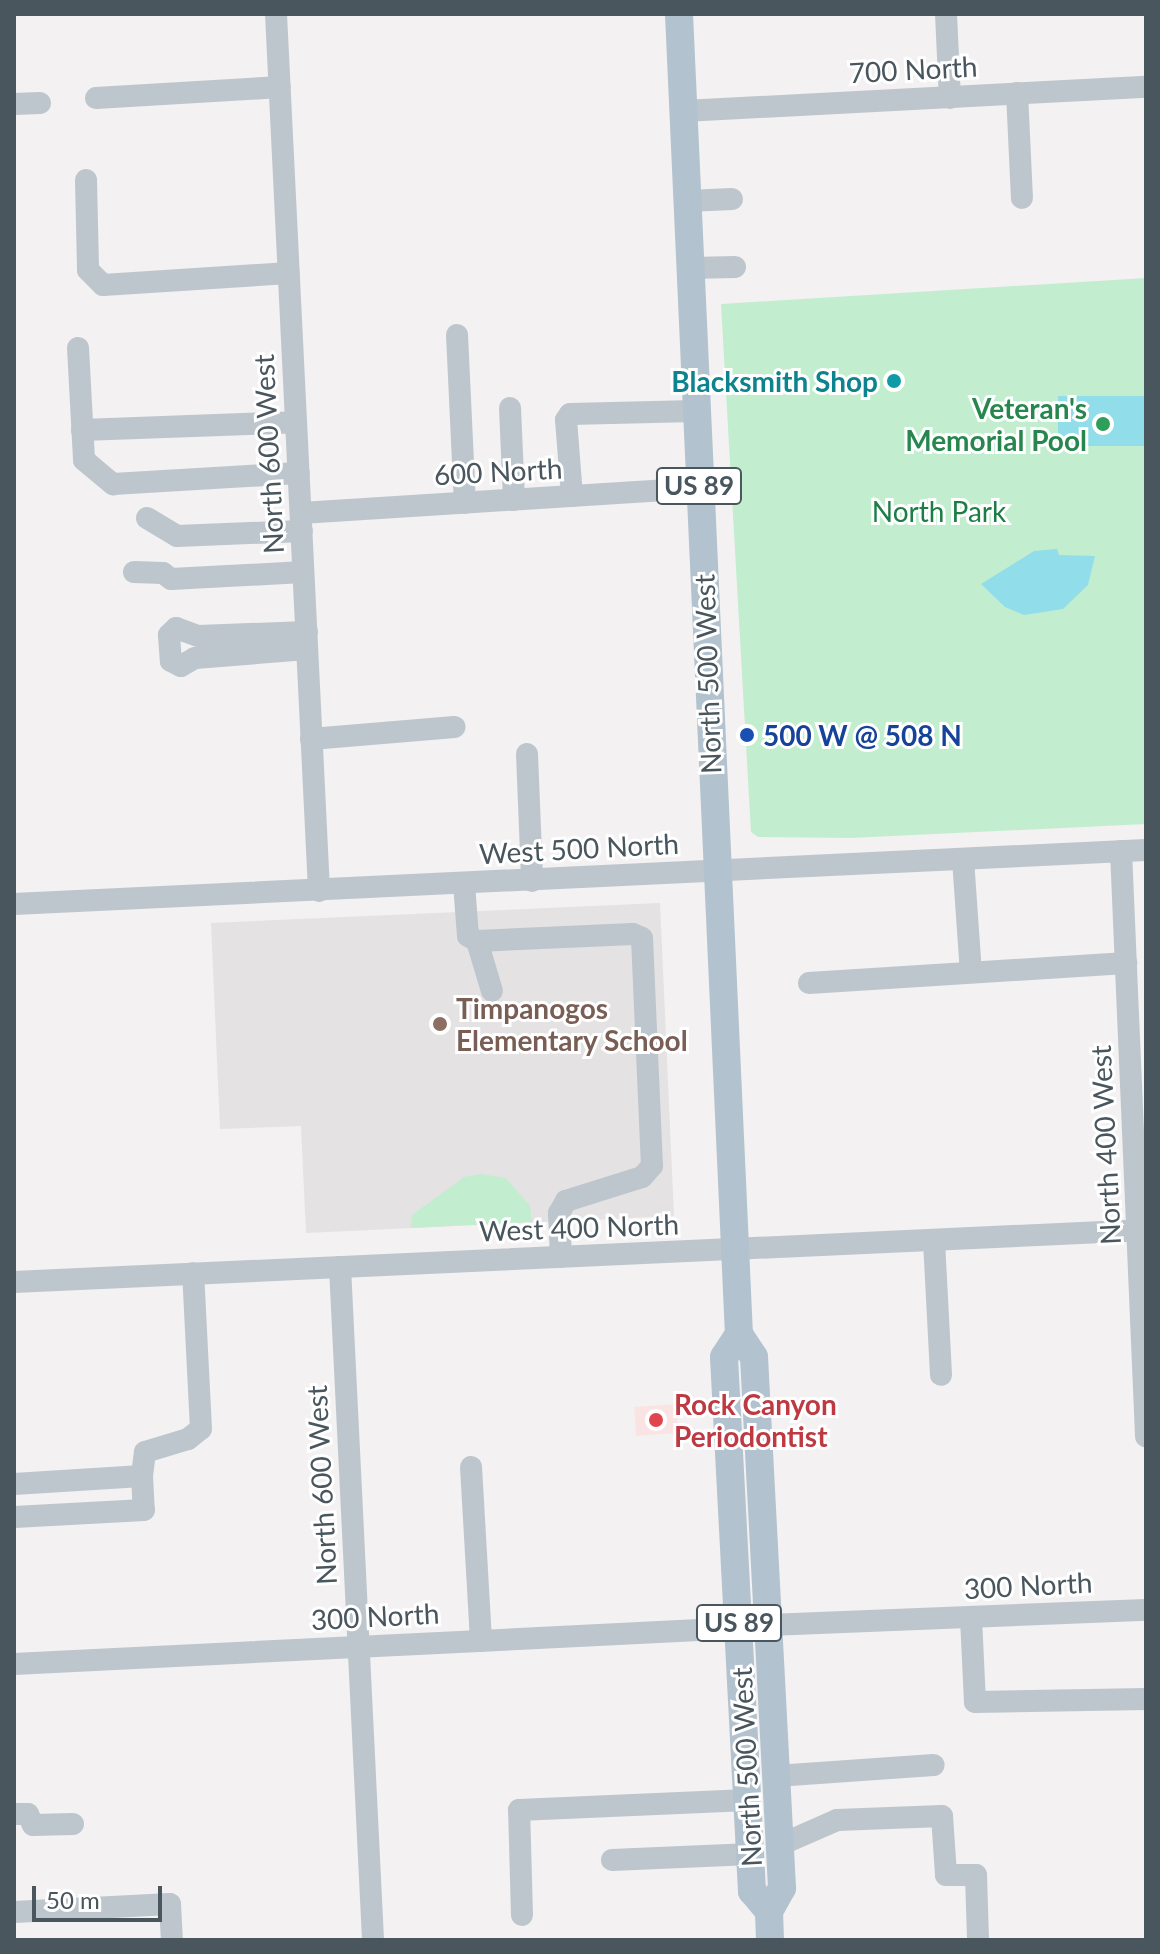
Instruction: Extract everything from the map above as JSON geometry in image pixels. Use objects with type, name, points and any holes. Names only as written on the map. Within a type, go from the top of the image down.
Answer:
[{"type":"main road","name":"North 500 West","points":[[679,14],[691,268],[694,411],[739,1334],[754,1357],[780,1845],[782,1888],[769,1911],[770,1940]]},
{"type":"main road","name":"North 500 West","points":[[739,1334],[724,1357],[752,1891],[769,1911]]},
{"type":"street","name":"North 600 West","points":[[276,14],[319,891]]},
{"type":"street","points":[[946,14],[950,98]]},
{"type":"street","points":[[96,98],[280,87]]},
{"type":"street","name":"700 North","points":[[684,111],[1146,87]]},
{"type":"street","points":[[1017,93],[1022,198]]},
{"type":"street","points":[[14,104],[40,103]]},
{"type":"street","points":[[86,180],[88,270],[103,285],[289,273]]},
{"type":"street","points":[[688,201],[732,199]]},
{"type":"street","points":[[691,268],[735,267]]},
{"type":"street","points":[[457,335],[465,503]]},
{"type":"street","points":[[78,348],[84,460],[113,484],[299,473]]},
{"type":"street","points":[[510,408],[514,500]]},
{"type":"street","points":[[572,496],[566,420],[570,414],[694,411]]},
{"type":"street","points":[[82,430],[296,422]]},
{"type":"street","name":"600 North","points":[[147,518],[177,536],[465,503],[700,488]]},
{"type":"street","points":[[134,572],[163,573],[171,579],[303,572]]},
{"type":"street","points":[[176,628],[198,636],[307,641],[195,658],[181,666],[171,661],[169,635],[176,628]]},
{"type":"street","points":[[311,739],[455,727]]},
{"type":"street","points":[[527,754],[532,881]]},
{"type":"street","name":"West 500 North","points":[[14,904],[1146,850]]},
{"type":"street","name":"North 400 West","points":[[1121,851],[1143,1230],[1146,1436]]},
{"type":"street","points":[[963,859],[971,972]]},
{"type":"street","points":[[464,884],[472,939],[492,991]]},
{"type":"street","points":[[472,939],[633,934],[642,938],[652,1166],[642,1177],[574,1197],[559,1213],[561,1257]]},
{"type":"street","points":[[809,983],[1126,963]]},
{"type":"street","name":"West 400 North","points":[[14,1282],[1143,1230]]},
{"type":"street","points":[[934,1241],[941,1375]]},
{"type":"street","name":"North 600 West","points":[[340,1267],[373,1940]]},
{"type":"street","points":[[14,1517],[144,1510],[142,1476],[145,1452],[188,1439],[201,1429],[193,1273]]},
{"type":"street","points":[[471,1467],[481,1641]]},
{"type":"street","points":[[14,1484],[142,1476]]},
{"type":"street","name":"300 North","points":[[769,1625],[1146,1610]]},
{"type":"street","points":[[971,1618],[975,1702],[1146,1699]]},
{"type":"street","name":"300 North","points":[[14,1664],[739,1628]]},
{"type":"street","points":[[776,1776],[934,1765]]},
{"type":"street","points":[[522,1915],[519,1810],[748,1800]]},
{"type":"street","points":[[14,1814],[28,1814],[33,1825],[73,1824]]},
{"type":"street","points":[[780,1845],[837,1820],[942,1816],[946,1875],[976,1875],[978,1940]]},
{"type":"street","points":[[612,1860],[751,1854]]},
{"type":"street","points":[[14,1912],[170,1904],[172,1940]]},
{"type":"shaded area","name":"Timpanogos Elementary School","points":[[660,903],[674,1216],[306,1233],[301,1126],[220,1129],[211,923]]},
{"type":"shaded area","name":"Rock Canyon Periodontist","points":[[676,1404],[678,1433],[636,1436],[634,1407]]},
{"type":"green space","name":"North Park","points":[[1146,278],[1146,824],[851,838],[758,837],[751,832],[721,304]]},
{"type":"green space","points":[[481,1174],[506,1178],[530,1206],[532,1222],[411,1228],[412,1215],[464,1177]]},
{"type":"water","name":"Veteran's Memorial Pool","points":[[1058,396],[1146,396],[1146,446],[1058,446]]},
{"type":"water","points":[[1057,549],[1059,555],[1095,556],[1088,585],[1063,609],[1024,615],[1005,607],[981,584],[1034,551]]},
{"type":"place","name":"Blacksmith Shop","points":[[894,381]]},
{"type":"place","name":"Veteran's Memorial Pool","points":[[1103,424]]},
{"type":"place","name":"500 W @ 508 N","points":[[747,735]]},
{"type":"place","name":"Timpanogos Elementary School","points":[[440,1024]]},
{"type":"place","name":"Rock Canyon Periodontist","points":[[656,1420]]}]
